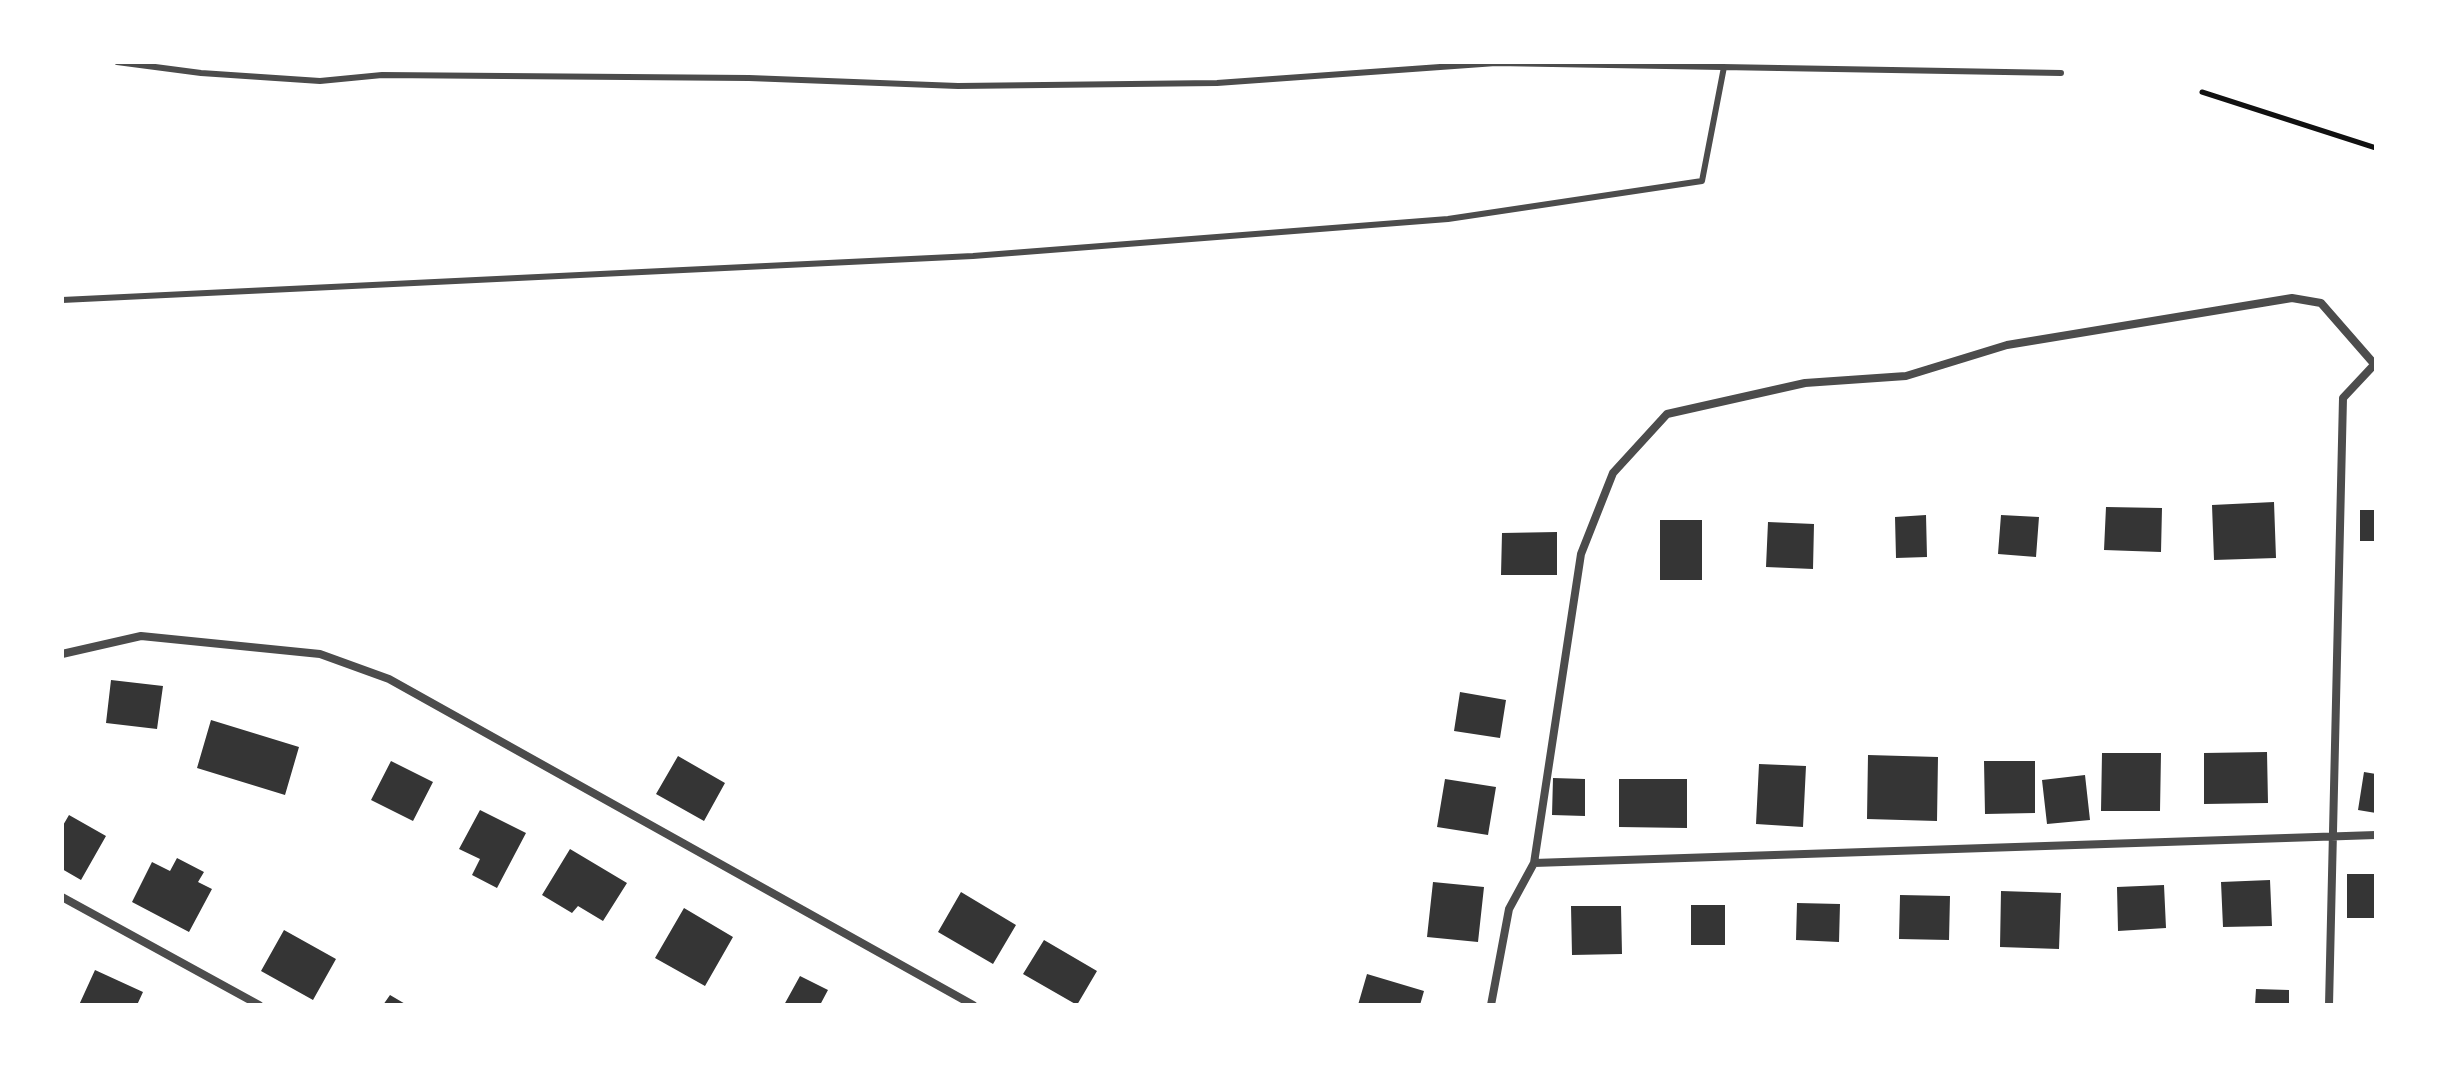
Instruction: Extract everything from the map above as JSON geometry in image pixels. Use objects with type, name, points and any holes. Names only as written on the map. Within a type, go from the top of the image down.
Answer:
[{"type":"street","points":[[1491,1005],[1509,909],[1534,863],[1581,554],[1613,473],[1667,414],[1805,383],[1906,376],[2007,345],[2292,298],[2321,303],[2374,366],[2343,398],[2329,1005]]},
{"type":"street","points":[[62,654],[141,636],[320,654],[389,679],[973,1005]]},
{"type":"street","points":[[1534,863],[2376,835]]},
{"type":"street","points":[[62,897],[259,1005]]},
{"type":"lane","points":[[117,62],[201,73],[320,81],[414,75],[749,78],[958,86],[1217,83],[1496,63],[2061,73]]},
{"type":"lane","points":[[62,300],[973,256],[1448,219],[1702,181],[1724,67]]},
{"type":"path","points":[[2202,92],[2376,148]]},
{"type":"building","points":[[2274,502],[2276,558],[2214,560],[2212,505]]},
{"type":"building","points":[[2106,507],[2162,508],[2161,552],[2104,550]]},
{"type":"building","points":[[2360,510],[2376,510],[2376,541],[2360,541]]},
{"type":"building","points":[[1926,515],[1927,557],[1896,558],[1895,517]]},
{"type":"building","points":[[2001,515],[2039,517],[2036,557],[1998,554]]},
{"type":"building","points":[[1660,520],[1702,520],[1702,580],[1660,580]]},
{"type":"building","points":[[1768,522],[1814,524],[1813,569],[1766,567]]},
{"type":"building","points":[[1557,532],[1557,575],[1501,575],[1502,533]]},
{"type":"building","points":[[111,680],[163,686],[157,729],[106,723]]},
{"type":"building","points":[[1460,692],[1506,700],[1500,738],[1454,731]]},
{"type":"building","points":[[211,720],[299,747],[285,795],[197,768]]},
{"type":"building","points":[[2267,752],[2268,803],[2204,804],[2204,753]]},
{"type":"building","points":[[2102,753],[2161,753],[2160,811],[2101,811]]},
{"type":"building","points":[[1868,755],[1938,757],[1937,821],[1867,819]]},
{"type":"building","points":[[678,756],[725,783],[704,821],[656,794]]},
{"type":"building","points":[[391,761],[433,782],[413,821],[371,800]]},
{"type":"building","points":[[1984,761],[2035,761],[2035,813],[1985,814]]},
{"type":"building","points":[[1759,764],[1806,766],[1803,827],[1756,824]]},
{"type":"building","points":[[2364,772],[2376,774],[2376,813],[2358,810]]},
{"type":"building","points":[[2085,775],[2090,820],[2047,824],[2042,780]]},
{"type":"building","points":[[1553,778],[1585,779],[1585,816],[1552,815]]},
{"type":"building","points":[[1445,779],[1496,787],[1488,835],[1437,827]]},
{"type":"building","points":[[1619,779],[1687,779],[1687,828],[1619,827]]},
{"type":"building","points":[[480,810],[526,833],[497,888],[472,875],[480,859],[459,849]]},
{"type":"building","points":[[69,815],[106,836],[81,880],[62,869],[62,827]]},
{"type":"building","points":[[570,849],[627,883],[603,921],[578,906],[572,913],[542,895]]},
{"type":"building","points":[[177,858],[204,872],[198,882],[212,889],[189,932],[132,902],[152,862],[170,871]]},
{"type":"building","points":[[2347,874],[2376,874],[2376,918],[2347,918]]},
{"type":"building","points":[[2270,880],[2272,926],[2223,927],[2221,882]]},
{"type":"building","points":[[1433,882],[1484,887],[1478,942],[1427,937]]},
{"type":"building","points":[[2164,885],[2166,928],[2118,931],[2117,887]]},
{"type":"building","points":[[2001,891],[2061,893],[2059,949],[2000,947]]},
{"type":"building","points":[[961,892],[1016,925],[993,964],[938,932]]},
{"type":"building","points":[[1900,895],[1950,896],[1949,940],[1899,939]]},
{"type":"building","points":[[1797,903],[1840,904],[1839,942],[1796,940]]},
{"type":"building","points":[[1691,905],[1725,905],[1725,945],[1691,945]]},
{"type":"building","points":[[1571,906],[1621,906],[1622,954],[1572,955]]},
{"type":"building","points":[[684,908],[733,937],[705,986],[655,958]]},
{"type":"building","points":[[284,930],[336,959],[313,1000],[261,971]]},
{"type":"building","points":[[1044,940],[1097,971],[1077,1005],[1023,974]]},
{"type":"building","points":[[95,970],[143,992],[137,1005],[79,1005]]},
{"type":"building","points":[[1367,974],[1424,991],[1420,1005],[1358,1005]]},
{"type":"building","points":[[800,976],[828,990],[820,1005],[784,1005]]},
{"type":"building","points":[[2256,989],[2289,990],[2289,1005],[2255,1005]]},
{"type":"building","points":[[390,995],[407,1005],[383,1005]]}]
